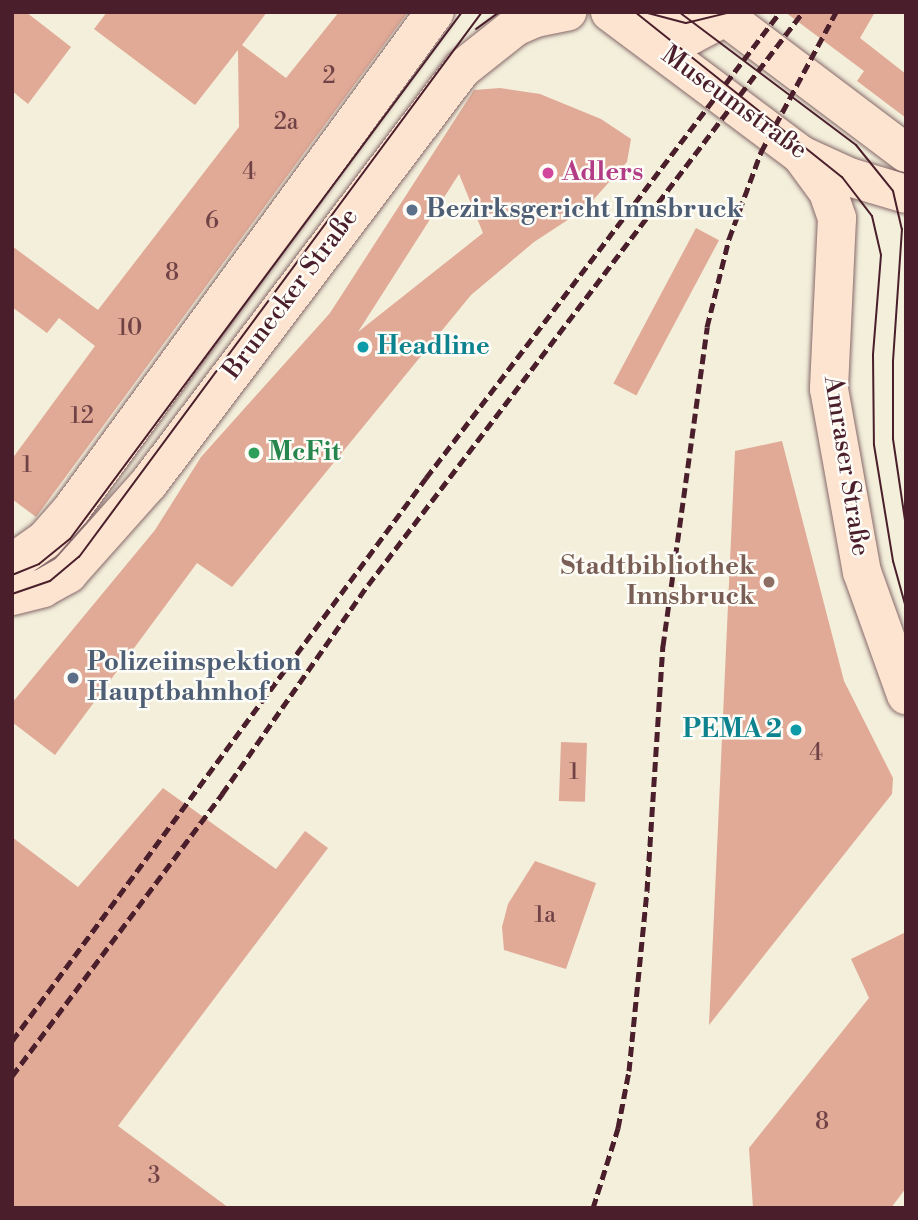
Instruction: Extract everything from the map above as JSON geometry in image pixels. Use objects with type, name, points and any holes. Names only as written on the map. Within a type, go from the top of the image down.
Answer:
[{"type":"street","name":"Brunecker Straße","points":[[17,584],[44,541],[72,509],[435,12]]},
{"type":"street","name":"Brunecker Straße","points":[[17,584],[68,574],[165,464],[461,69],[515,27],[535,18],[567,12]]},
{"type":"street","name":"Museumstraße","points":[[610,12],[801,155],[849,177],[906,194]]},
{"type":"street","points":[[618,12],[691,35],[722,15],[905,153]]},
{"type":"street","name":"Amraser Straße","points":[[801,155],[828,192],[838,218],[829,389],[862,572],[906,695]]},
{"type":"building","points":[[12,12],[26,12],[71,47],[28,104],[12,91]]},
{"type":"building","points":[[107,12],[267,12],[242,45],[286,78],[339,12],[408,12],[36,517],[12,499],[12,459],[95,346],[59,318],[47,333],[12,307],[12,246],[98,310],[239,127],[238,50],[195,105],[94,29]]},
{"type":"building","points":[[785,12],[875,12],[860,38],[906,74],[906,118],[857,81],[864,71]]},
{"type":"building","name":"Headline","points":[[500,88],[540,94],[601,119],[631,139],[627,162],[586,208],[534,242],[471,295],[232,587],[197,563],[55,755],[12,722],[12,703],[155,530],[201,457],[330,313],[474,90]],"holes":[[[459,174],[483,233],[358,332]]]},
{"type":"building","points":[[696,228],[719,240],[636,396],[613,383]]},
{"type":"building","name":"PEMA 2","points":[[782,441],[844,681],[893,778],[892,794],[709,1025],[735,451]]},
{"type":"building","points":[[561,742],[587,743],[585,802],[559,801]]},
{"type":"building","points":[[163,788],[276,869],[305,831],[328,848],[118,1126],[229,1208],[12,1208],[12,837],[78,887]]},
{"type":"building","points":[[535,861],[596,883],[566,969],[504,950],[502,927],[508,904]]},
{"type":"building","points":[[906,932],[906,1188],[891,1208],[753,1208],[749,1148],[869,998],[851,959]]},
{"type":"tram line","points":[[12,575],[39,564],[70,539],[462,12]]},
{"type":"tram line","points":[[12,594],[50,581],[79,557],[482,12]]},
{"type":"tram line","points":[[476,29],[499,12]]},
{"type":"tram line","points":[[635,12],[842,177],[872,216],[881,255],[873,355],[874,445],[893,561],[906,608]]},
{"type":"tram line","points":[[644,12],[686,23],[731,12]]},
{"type":"tram line","points":[[679,12],[856,145],[893,191],[902,229],[893,361],[893,439],[906,527]]},
{"type":"railway","points":[[12,1041],[426,478],[780,12]]},
{"type":"railway","points":[[12,1076],[222,794],[368,585],[803,12]]},
{"type":"railway","points":[[593,1208],[618,1128],[629,1071],[647,891],[663,646],[707,327],[729,239],[761,152],[836,12]]},
{"type":"place","name":"Adlers","points":[[548,173]]},
{"type":"place","name":"Bezirksgericht Innsbruck","points":[[412,210]]},
{"type":"place","name":"Headline","points":[[363,347]]},
{"type":"place","name":"McFit","points":[[254,453]]},
{"type":"place","name":"Stadtbibliothek Innsbruck","points":[[769,582]]},
{"type":"place","name":"Polizeiinspektion Hauptbahnhof","points":[[73,678]]},
{"type":"place","name":"PEMA 2","points":[[796,730]]}]
